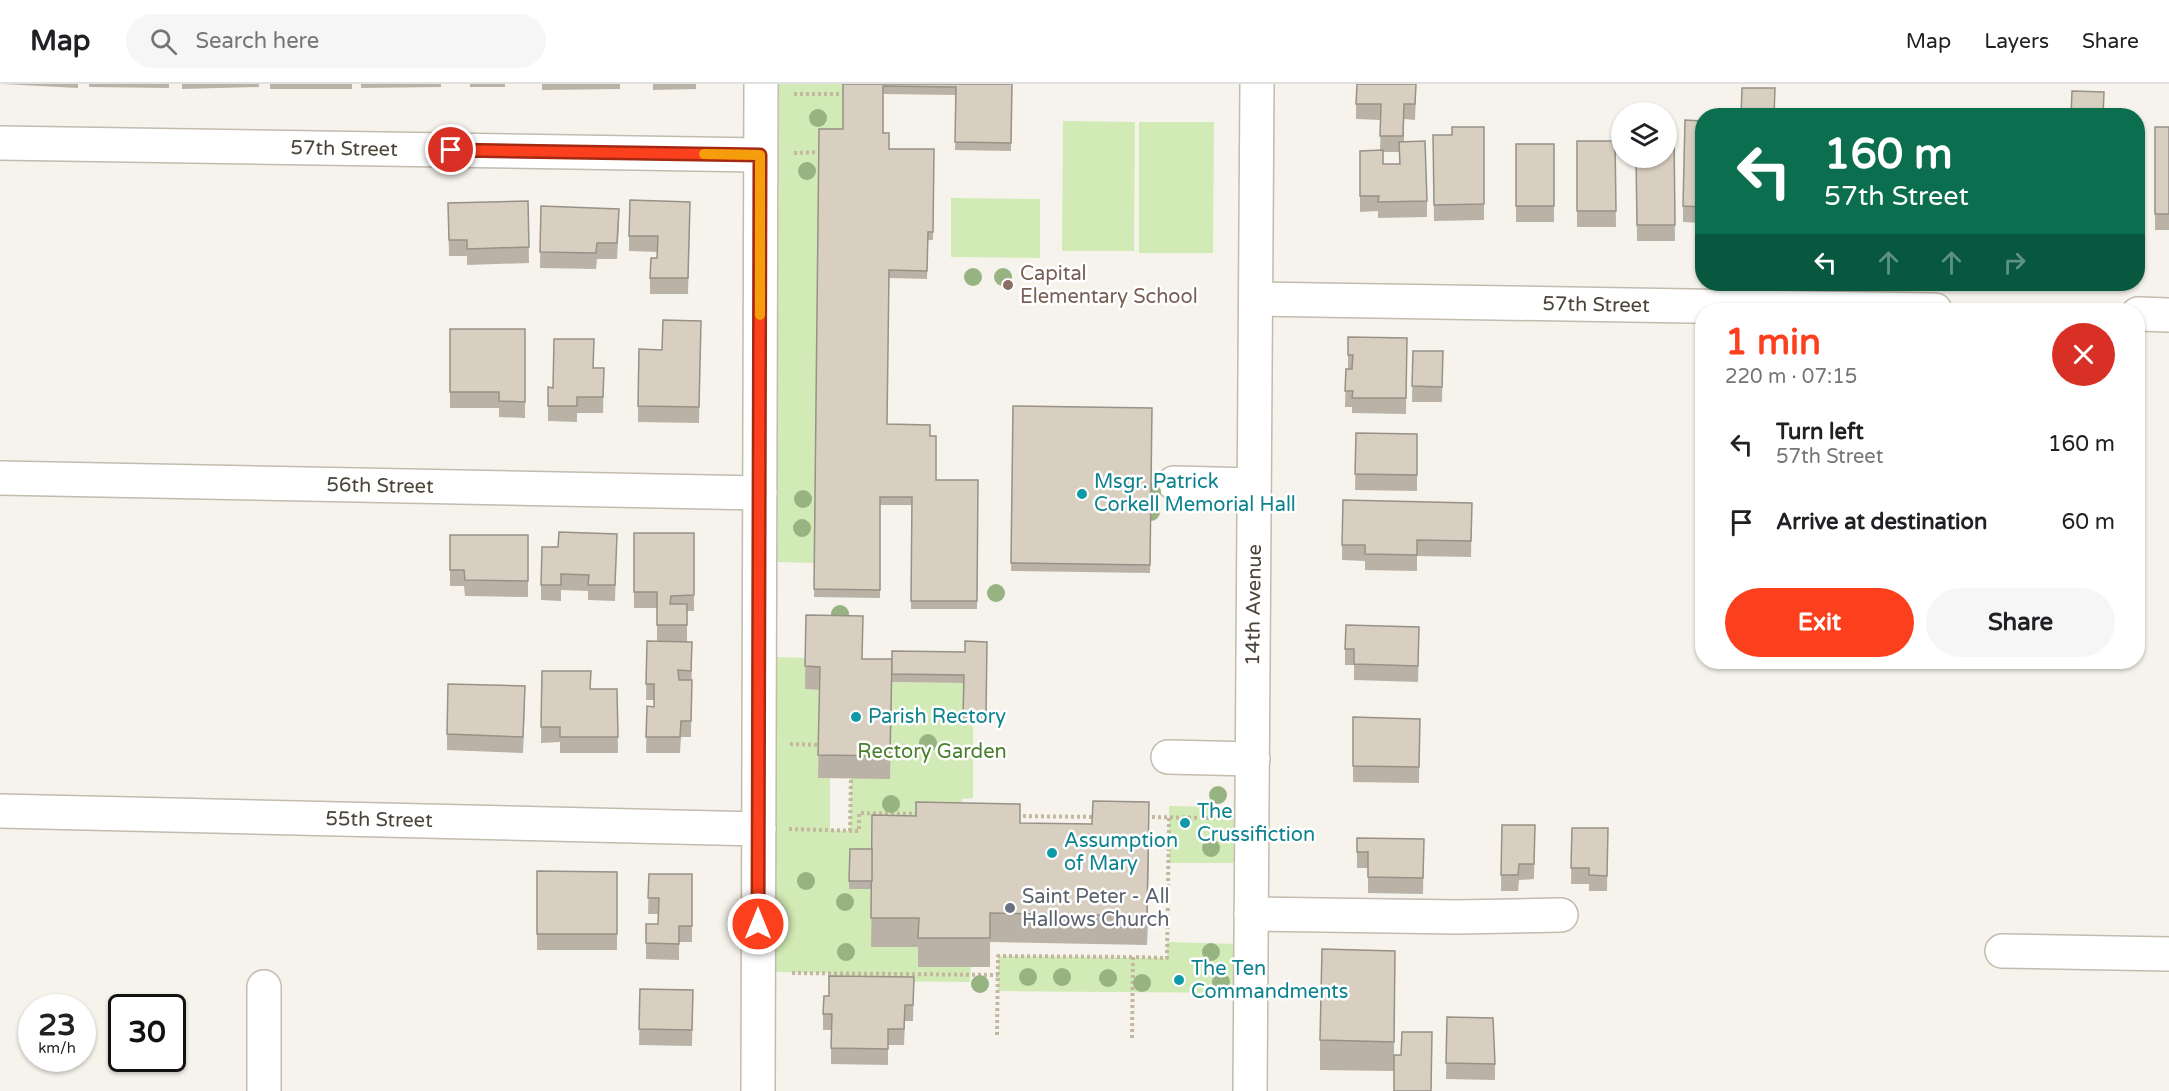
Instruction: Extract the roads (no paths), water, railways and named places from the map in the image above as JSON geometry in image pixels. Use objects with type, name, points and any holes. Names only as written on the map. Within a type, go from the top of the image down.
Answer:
[{"type":"street","name":"14th Avenue","points":[[1250,1091],[1257,84]]},
{"type":"street","points":[[758,1091],[758,972],[772,829],[760,493],[775,89]]},
{"type":"street","name":"57th Street","points":[[0,143],[774,154]]},
{"type":"street","name":"57th Street","points":[[1256,299],[1695,306]]},
{"type":"street","points":[[2145,314],[2169,315]]},
{"type":"street","name":"56th Street","points":[[0,478],[760,493]]},
{"type":"street","points":[[1174,483],[1254,485]]},
{"type":"street","points":[[1168,757],[1253,759]]},
{"type":"street","name":"55th Street","points":[[0,811],[772,829]]},
{"type":"street","points":[[1251,914],[1446,917],[1561,915]]},
{"type":"street","points":[[2002,951],[2169,954]]},
{"type":"street","points":[[264,987],[264,1091]]},
{"type":"place","name":"Capital Elementary School","points":[[1008,285]]},
{"type":"place","name":"Msgr. Patrick Corkell Memorial Hall","points":[[1082,494]]},
{"type":"place","name":"Parish Rectory","points":[[856,717]]},
{"type":"place","name":"The Crussifiction","points":[[1185,823]]},
{"type":"place","name":"Assumption of Mary","points":[[1052,853]]},
{"type":"place","name":"Saint Peter - All Hallows Church","points":[[1010,908]]},
{"type":"place","name":"The Ten Commandments","points":[[1179,980]]},
{"type":"park label","name":"Rectory Garden","points":[[932,752]]}]
